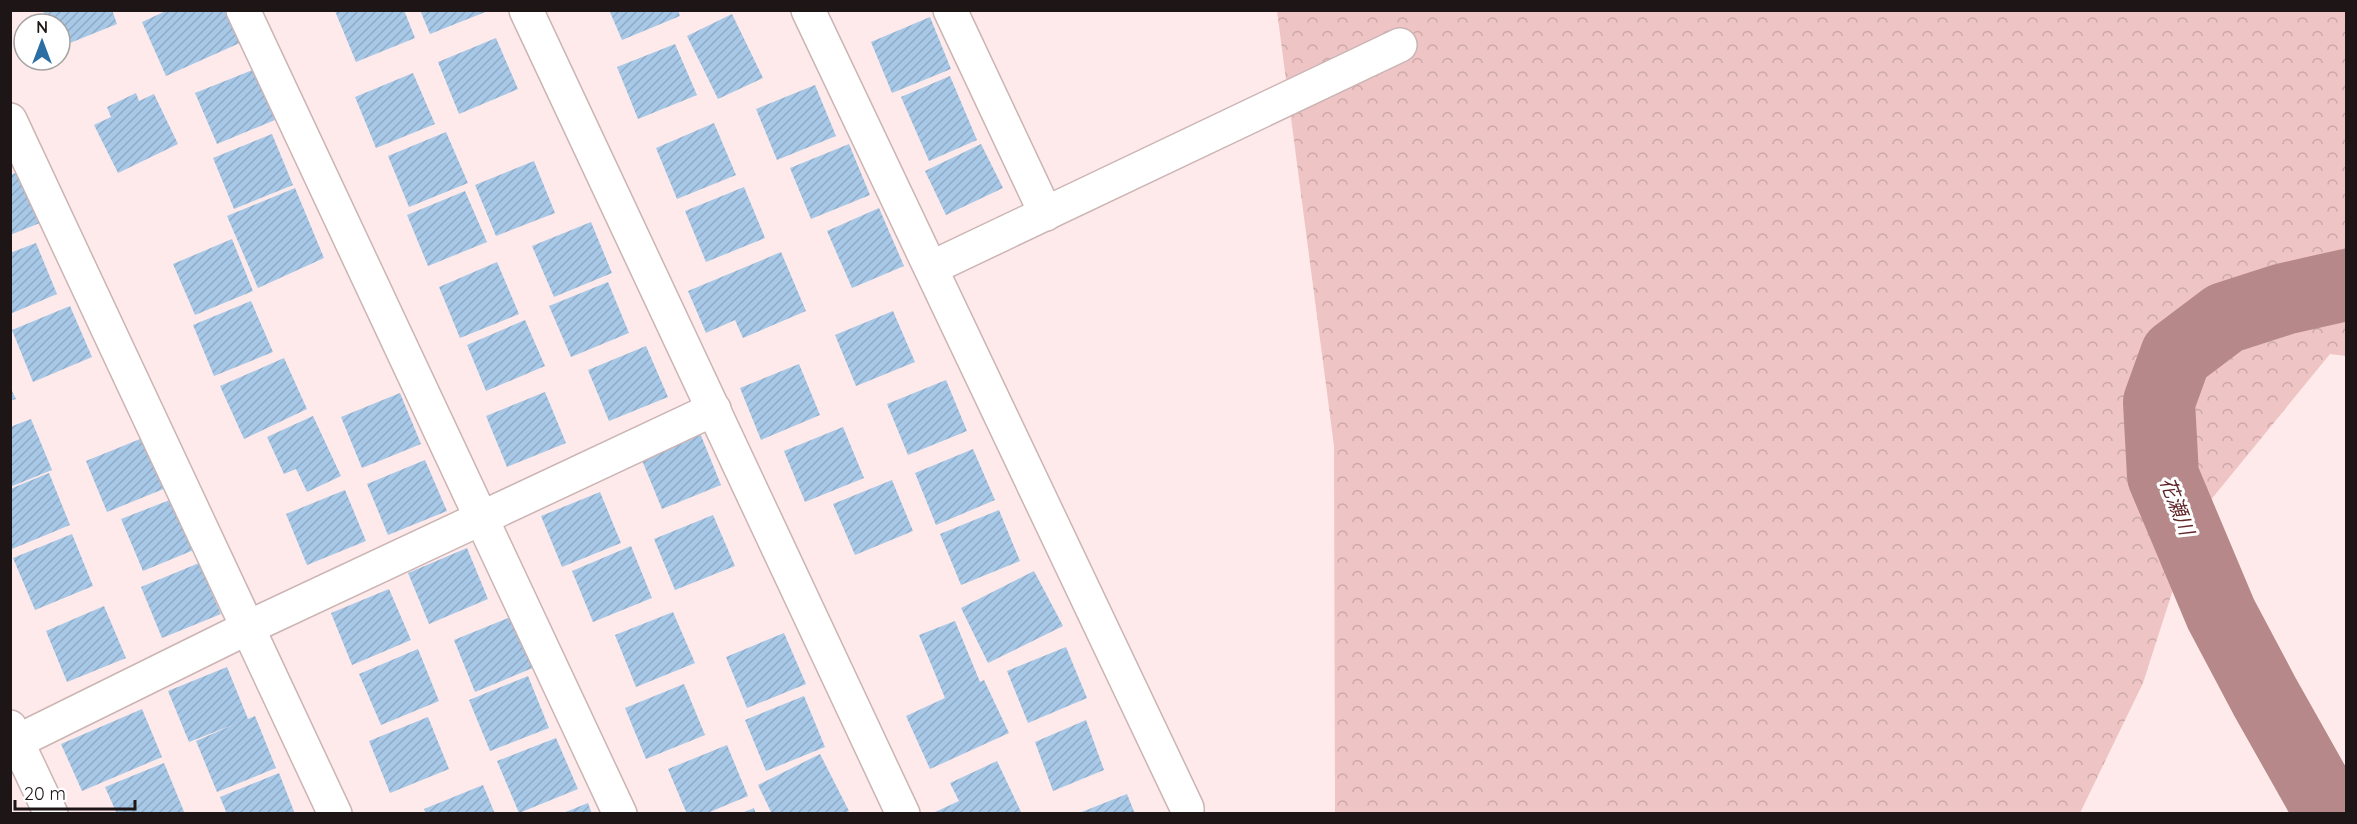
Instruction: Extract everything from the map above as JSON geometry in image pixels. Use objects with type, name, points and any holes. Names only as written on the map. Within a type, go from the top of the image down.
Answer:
[{"type":"street","points":[[243,10],[620,813]]},
{"type":"street","points":[[526,10],[903,813]]},
{"type":"street","points":[[808,10],[1188,813]]},
{"type":"street","points":[[950,10],[1046,214]]},
{"type":"street","points":[[931,268],[1400,45]]},
{"type":"street","points":[[10,120],[336,813]]},
{"type":"street","points":[[51,813],[13,738],[714,410]]},
{"type":"green space","points":[[1277,11],[2346,11],[2346,356],[2330,354],[2196,518],[2143,683],[2080,813],[1335,813],[1334,446]]},
{"type":"building","points":[[43,10],[112,10],[117,24],[72,42],[72,12],[44,12]]},
{"type":"building","points":[[168,10],[228,10],[242,42],[166,76],[142,22]]},
{"type":"building","points":[[404,10],[415,38],[356,62],[335,11]]},
{"type":"building","points":[[420,10],[488,10],[488,11],[430,34]]},
{"type":"building","points":[[609,10],[678,10],[680,16],[622,40]]},
{"type":"building","points":[[732,14],[763,78],[718,99],[687,36]]},
{"type":"building","points":[[930,17],[951,69],[892,93],[871,42]]},
{"type":"building","points":[[496,38],[518,89],[459,114],[438,62]]},
{"type":"building","points":[[675,44],[697,95],[638,119],[617,67]]},
{"type":"building","points":[[255,69],[275,120],[217,144],[195,93]]},
{"type":"building","points":[[413,73],[435,124],[376,148],[355,97]]},
{"type":"building","points":[[950,76],[977,140],[929,161],[901,97]]},
{"type":"building","points":[[815,85],[836,136],[777,160],[756,109]]},
{"type":"building","points":[[136,93],[139,101],[154,94],[178,144],[118,173],[94,125],[111,117],[107,107]]},
{"type":"building","points":[[714,123],[736,175],[677,199],[656,148]]},
{"type":"building","points":[[446,132],[468,183],[409,207],[388,156]]},
{"type":"building","points":[[272,134],[293,185],[234,209],[213,158]]},
{"type":"building","points":[[849,144],[870,195],[811,219],[790,168]]},
{"type":"building","points":[[981,144],[1003,188],[946,215],[925,171]]},
{"type":"building","points":[[534,161],[555,213],[496,236],[475,185]]},
{"type":"building","points":[[18,172],[40,223],[10,235],[10,175]]},
{"type":"building","points":[[744,187],[765,238],[706,262],[685,211]]},
{"type":"building","points":[[295,188],[324,258],[258,288],[227,216]]},
{"type":"building","points":[[465,191],[487,242],[428,266],[407,215]]},
{"type":"building","points":[[879,208],[904,266],[852,288],[827,231]]},
{"type":"building","points":[[591,222],[612,273],[554,297],[532,246]]},
{"type":"building","points":[[232,239],[253,291],[195,315],[173,264]]},
{"type":"building","points":[[36,243],[57,294],[10,314],[10,253]]},
{"type":"building","points":[[781,252],[806,311],[743,338],[735,320],[706,333],[688,291]]},
{"type":"building","points":[[497,262],[519,314],[460,338],[439,287]]},
{"type":"building","points":[[608,282],[629,333],[571,357],[549,306]]},
{"type":"building","points":[[251,301],[273,352],[214,376],[193,325]]},
{"type":"building","points":[[70,306],[92,357],[33,382],[12,330]]},
{"type":"building","points":[[893,311],[915,362],[856,386],[835,335]]},
{"type":"building","points":[[525,320],[545,366],[486,391],[467,345]]},
{"type":"building","points":[[646,346],[668,397],[609,421],[588,370]]},
{"type":"building","points":[[284,358],[307,409],[244,439],[220,386]]},
{"type":"building","points":[[799,364],[820,415],[761,440],[740,388]]},
{"type":"building","points":[[946,380],[967,431],[908,455],[887,404]]},
{"type":"building","points":[[10,387],[16,399],[10,401]]},
{"type":"building","points":[[545,392],[566,443],[507,467],[486,416]]},
{"type":"building","points":[[400,393],[421,444],[362,468],[341,417]]},
{"type":"building","points":[[313,416],[341,476],[307,492],[296,469],[284,474],[267,437]]},
{"type":"building","points":[[31,419],[52,470],[10,487],[10,427]]},
{"type":"building","points":[[843,427],[864,478],[805,502],[784,451]]},
{"type":"building","points":[[700,433],[721,485],[662,509],[641,458]]},
{"type":"building","points":[[145,437],[166,488],[107,512],[86,461]]},
{"type":"building","points":[[973,449],[995,500],[936,525],[915,473]]},
{"type":"building","points":[[425,460],[447,511],[388,535],[367,484]]},
{"type":"building","points":[[49,473],[70,525],[12,549],[10,489]]},
{"type":"building","points":[[892,480],[913,531],[855,555],[833,504]]},
{"type":"building","points":[[345,490],[366,541],[307,565],[286,514]]},
{"type":"building","points":[[600,492],[621,543],[562,567],[541,516]]},
{"type":"building","points":[[180,496],[201,547],[143,571],[121,519]]},
{"type":"building","points":[[999,510],[1020,561],[961,585],[940,534]]},
{"type":"building","points":[[713,515],[735,566],[675,590],[654,539]]},
{"type":"building","points":[[72,534],[93,586],[35,610],[13,558]]},
{"type":"building","points":[[631,546],[652,598],[593,622],[572,571]]},
{"type":"building","points":[[467,548],[488,599],[429,624],[408,573]]},
{"type":"building","points":[[199,563],[221,614],[162,638],[141,587]]},
{"type":"building","points":[[1034,571],[1063,626],[988,663],[961,608]]},
{"type":"building","points":[[389,589],[411,640],[352,665],[331,613]]},
{"type":"building","points":[[104,606],[126,658],[67,682],[46,631]]},
{"type":"building","points":[[673,612],[695,663],[636,687],[615,635]]},
{"type":"building","points":[[513,616],[535,667],[475,692],[454,640]]},
{"type":"building","points":[[955,621],[980,682],[984,680],[1009,733],[930,769],[906,716],[945,698],[919,635]]},
{"type":"building","points":[[784,633],[806,684],[747,708],[726,657]]},
{"type":"building","points":[[1066,647],[1087,698],[1028,723],[1007,671]]},
{"type":"building","points":[[418,649],[439,701],[381,725],[359,674]]},
{"type":"building","points":[[227,667],[248,719],[255,716],[276,768],[217,792],[196,741],[235,724],[189,742],[168,691]]},
{"type":"building","points":[[528,676],[549,728],[490,751],[469,700]]},
{"type":"building","points":[[684,684],[705,735],[646,759],[625,708]]},
{"type":"building","points":[[804,696],[825,747],[766,771],[745,720]]},
{"type":"building","points":[[142,709],[162,757],[82,791],[61,744]]},
{"type":"building","points":[[428,717],[449,769],[390,793],[369,741]]},
{"type":"building","points":[[1086,720],[1104,770],[1053,791],[1035,742]]},
{"type":"building","points":[[556,738],[578,789],[519,813],[497,761]]},
{"type":"building","points":[[727,745],[748,796],[705,814],[687,814],[668,769]]},
{"type":"building","points":[[820,754],[849,811],[844,814],[772,814],[758,785]]},
{"type":"building","points":[[997,761],[1022,814],[935,814],[959,801],[950,783]]},
{"type":"building","points":[[164,763],[185,814],[117,814],[105,787]]},
{"type":"building","points":[[279,773],[295,814],[227,814],[220,797]]},
{"type":"building","points":[[483,785],[495,814],[426,814],[424,809]]},
{"type":"building","points":[[1127,794],[1135,814],[1079,814],[1079,813]]},
{"type":"building","points":[[588,803],[592,814],[563,814],[563,813]]},
{"type":"building","points":[[754,808],[756,814],[742,814],[742,813]]},
{"type":"waterway","name":"花瀬川","points":[[2331,814],[2221,614],[2163,476],[2159,402],[2176,355],[2225,318],[2284,299],[2346,285]]}]
